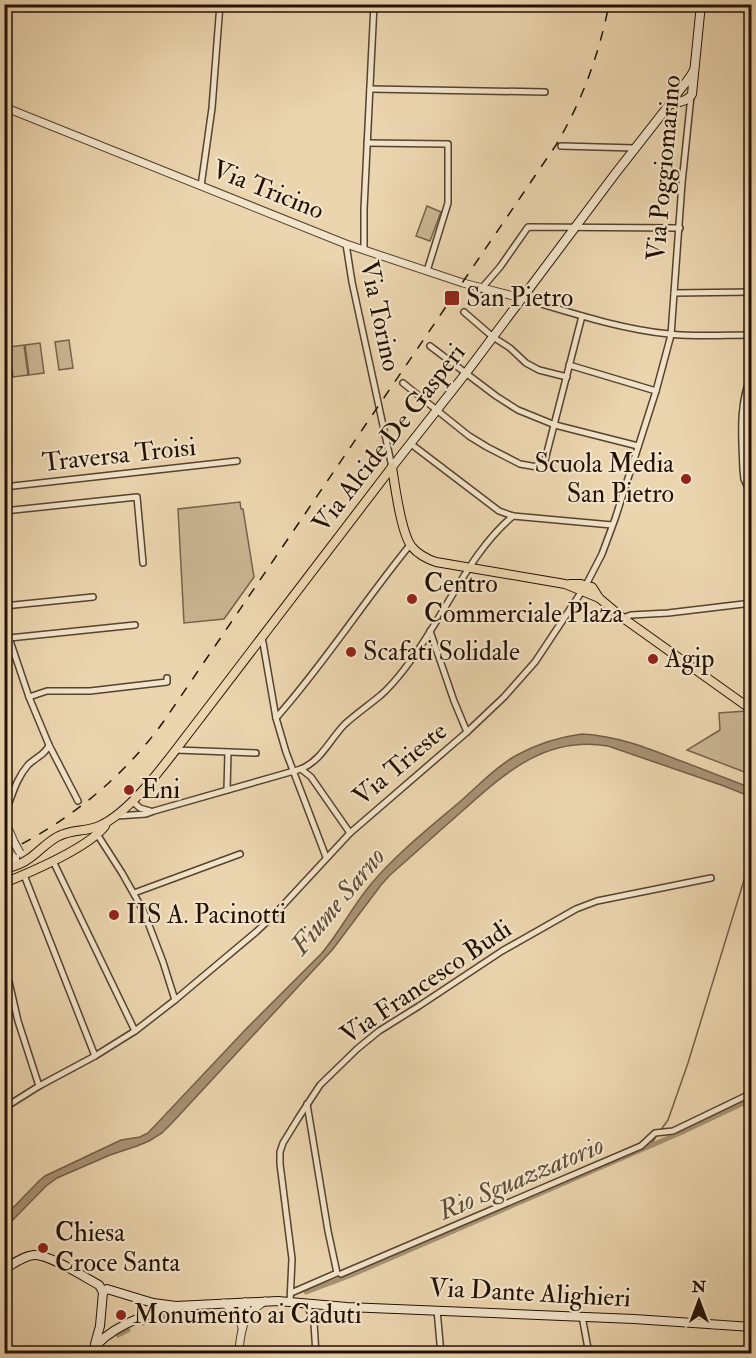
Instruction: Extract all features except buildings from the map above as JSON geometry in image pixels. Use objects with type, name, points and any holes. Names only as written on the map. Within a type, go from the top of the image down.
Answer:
[{"type":"main road","name":"Via Poggiomarino","points":[[690,96],[701,4]]},
{"type":"main road","name":"Via Alcide De Gasperi","points":[[4,883],[53,861],[97,834],[153,778],[438,410],[682,89],[694,70]]},
{"type":"main road","points":[[691,88],[690,96],[680,98],[682,89],[691,88]]},
{"type":"main road","points":[[669,105],[690,96]]},
{"type":"main road","points":[[392,467],[405,534],[410,545],[421,555],[432,561],[584,588],[752,710]]},
{"type":"main road","name":"Via Alcide De Gasperi","points":[[6,869],[28,860],[59,836],[88,830],[107,822]]},
{"type":"main road","points":[[71,832],[80,837],[80,842],[75,848]]},
{"type":"main road","points":[[6,1267],[29,1256],[45,1257],[101,1286],[103,1292],[100,1326],[95,1345]]},
{"type":"main road","points":[[103,1292],[107,1289],[153,1303],[176,1306]]},
{"type":"main road","name":"Via Dante Alighieri","points":[[176,1306],[265,1301],[347,1307],[582,1316],[752,1327]]},
{"type":"main road","points":[[149,1313],[154,1309],[153,1303]]},
{"type":"main road","points":[[89,1353],[109,1333],[149,1313],[176,1306]]},
{"type":"main road","points":[[100,1326],[103,1333],[109,1333]]},
{"type":"street","points":[[201,186],[212,108],[220,4]]},
{"type":"street","points":[[364,250],[374,4]]},
{"type":"street","points":[[370,89],[545,92]]},
{"type":"street","name":"Via Poggiomarino","points":[[671,335],[690,96]]},
{"type":"street","name":"Via Tricino","points":[[4,107],[346,244],[481,289],[521,298]]},
{"type":"street","points":[[368,143],[448,144],[448,203],[427,271]]},
{"type":"street","points":[[561,146],[635,148]]},
{"type":"street","points":[[481,289],[500,267],[528,227],[680,228]]},
{"type":"street","name":"Via Torino","points":[[346,244],[392,467]]},
{"type":"street","points":[[521,298],[582,316],[671,335],[750,335],[751,292],[674,293]]},
{"type":"street","points":[[464,312],[526,363],[539,370],[567,377]]},
{"type":"street","points":[[403,382],[469,436],[520,464],[543,468],[582,316]]},
{"type":"street","name":"Via Trieste","points":[[4,1108],[135,1031],[256,932],[350,832],[467,732],[504,697],[535,662],[599,561],[656,391],[671,335]]},
{"type":"street","points":[[430,346],[518,410],[555,425],[638,446]]},
{"type":"street","points":[[569,365],[656,391]]},
{"type":"street","points":[[752,374],[742,408],[742,439],[744,479],[752,496]]},
{"type":"street","points":[[411,444],[499,511],[513,516],[612,525]]},
{"type":"street","name":"Traversa Troisi","points":[[4,488],[237,461]]},
{"type":"street","points":[[4,511],[136,497],[143,563]]},
{"type":"street","points":[[499,511],[501,526]]},
{"type":"street","points":[[115,816],[154,812],[301,769],[314,762],[345,724],[387,689],[430,631],[469,567],[501,526],[513,516]]},
{"type":"street","points":[[276,718],[410,545]]},
{"type":"street","points":[[4,606],[93,597]]},
{"type":"street","points":[[623,618],[632,615],[752,603]]},
{"type":"street","points":[[4,623],[29,697],[49,745],[78,801]]},
{"type":"street","points":[[9,638],[135,625]]},
{"type":"street","points":[[430,631],[467,732]]},
{"type":"street","points":[[262,637],[276,718],[286,752],[326,857]]},
{"type":"street","points":[[29,697],[47,692],[90,691],[167,682],[167,678]]},
{"type":"street","points":[[4,815],[23,772],[47,750],[49,745]]},
{"type":"street","points":[[176,750],[256,753]]},
{"type":"street","points":[[227,790],[228,752]]},
{"type":"street","points":[[311,777],[314,762]]},
{"type":"street","points":[[301,769],[311,777],[350,832]]},
{"type":"street","points":[[131,801],[140,808],[154,812]]},
{"type":"street","points":[[8,808],[6,827],[10,842],[22,856],[37,852]]},
{"type":"street","points":[[97,834],[144,912],[175,1000]]},
{"type":"street","points":[[6,869],[15,862],[18,854]]},
{"type":"street","points":[[134,893],[240,854]]},
{"type":"street","points":[[53,861],[135,1031]]},
{"type":"street","points":[[24,875],[95,1056]]},
{"type":"street","name":"Via Francesco Budi","points":[[290,1302],[292,1259],[280,1152],[291,1129],[320,1085],[379,1031],[502,951],[560,917],[597,901],[711,878]]},
{"type":"street","points":[[4,960],[18,1021],[39,1086]]},
{"type":"street","points":[[341,1274],[641,1146],[655,1133],[673,1131],[752,1093]]},
{"type":"street","points":[[291,1293],[337,1273],[307,1104]]},
{"type":"street","points":[[4,1277],[6,1267]]},
{"type":"street","points":[[243,1318],[265,1301]]},
{"type":"street","points":[[238,1353],[243,1318],[241,1310],[245,1302]]},
{"type":"street","points":[[224,1303],[243,1318]]},
{"type":"street","points":[[307,1304],[314,1323],[316,1353]]},
{"type":"street","points":[[437,1310],[441,1353]]},
{"type":"street","points":[[582,1316],[589,1353]]},
{"type":"shaded area","points":[[427,206],[441,212],[430,241],[416,236]]},
{"type":"shaded area","points":[[69,340],[73,368],[59,370],[55,342]]},
{"type":"shaded area","points":[[40,343],[44,373],[29,375],[25,345]]},
{"type":"shaded area","points":[[24,345],[28,375],[13,377],[9,347]]},
{"type":"shaded area","points":[[240,502],[254,577],[224,619],[184,623],[178,509]]},
{"type":"shaded area","points":[[746,711],[752,723],[751,760],[747,773],[687,750],[720,730],[719,713]]},
{"type":"shaded area","name":"Fiume Sarno","points":[[582,734],[633,743],[751,788],[751,797],[608,746],[585,744],[564,746],[526,761],[492,785],[390,875],[333,949],[162,1133],[149,1141],[57,1178],[46,1186],[5,1228],[5,1216],[45,1176],[121,1140],[140,1137],[148,1133],[246,1029],[321,954],[365,891],[382,872],[489,776],[510,759],[532,748],[557,739]]},
{"type":"waterway","points":[[660,1131],[668,1120],[688,1063],[752,854]]},
{"type":"waterway","name":"Rio Sguazzatorio","points":[[306,1292],[349,1276],[680,1133],[752,1099]]},
{"type":"waterway","name":"Rio Sguazzatorio","points":[[650,1146],[657,1135]]},
{"type":"waterway","name":"Rio Sguazzatorio","points":[[142,1323],[159,1317],[194,1313]]},
{"type":"waterway","name":"Rio Sguazzatorio","points":[[118,1335],[128,1330]]},
{"type":"railway","points":[[4,853],[28,841],[72,813],[92,797],[130,762],[164,721],[556,145],[574,112],[588,77],[609,4]]},
{"type":"place","name":"San Pietro","points":[[452,298]]},
{"type":"place","name":"Scuola Media San Pietro","points":[[686,479]]},
{"type":"place","name":"Centro Commerciale Plaza","points":[[412,599]]},
{"type":"place","name":"Scafati Solidale","points":[[351,652]]},
{"type":"place","name":"Agip","points":[[653,659]]},
{"type":"place","name":"Eni","points":[[129,790]]},
{"type":"place","name":"IIS A. Pacinotti","points":[[114,915]]},
{"type":"place","name":"Chiesa Croce Santa","points":[[43,1248]]},
{"type":"place","name":"Monumento ai Caduti","points":[[121,1315]]}]
